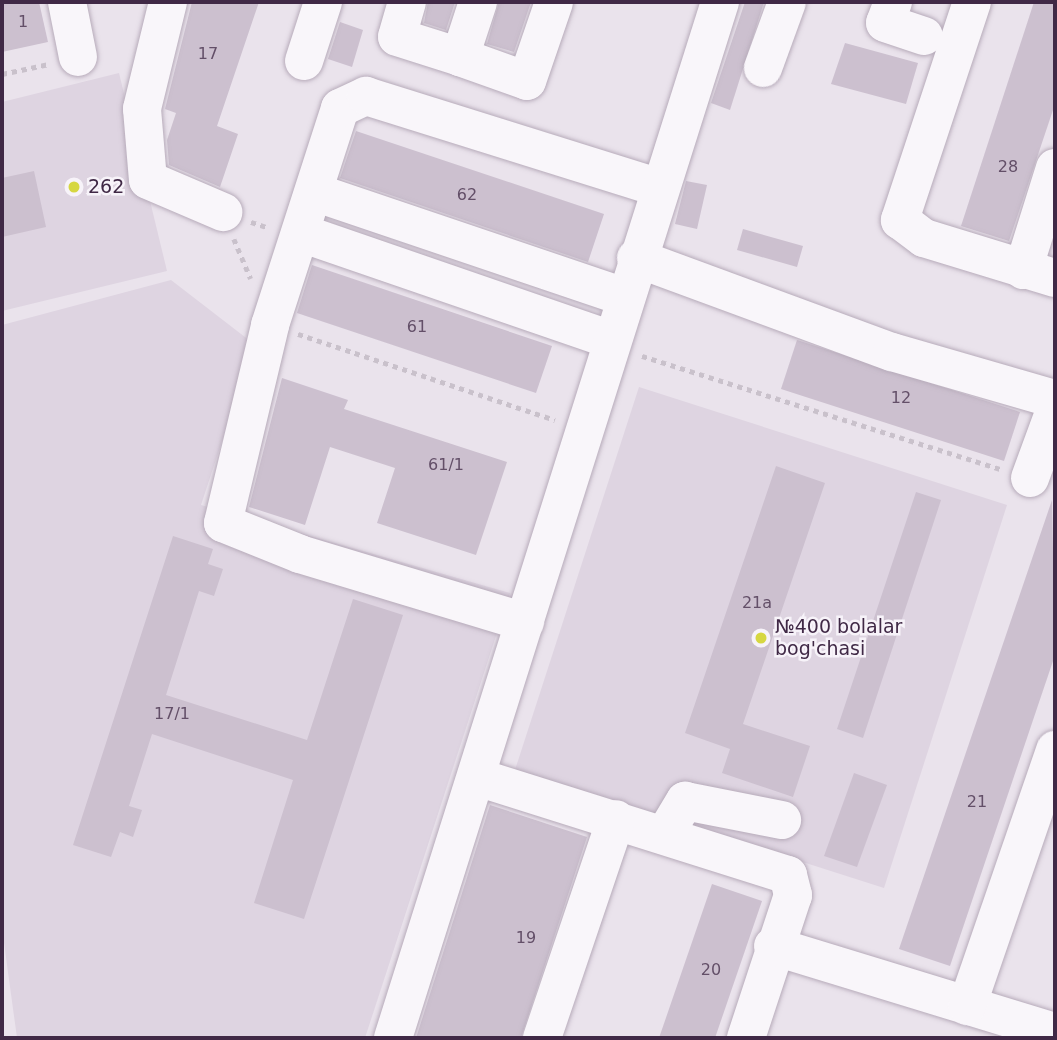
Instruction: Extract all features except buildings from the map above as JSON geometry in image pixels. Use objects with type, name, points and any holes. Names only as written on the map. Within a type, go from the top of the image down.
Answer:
[{"type":"street","points":[[67,2],[78,57]]},
{"type":"street","points":[[168,2],[142,109],[148,180],[223,212]]},
{"type":"street","points":[[304,61],[323,2]]},
{"type":"street","points":[[407,2],[397,37],[527,81],[554,2]]},
{"type":"street","points":[[460,57],[478,2]]},
{"type":"street","points":[[393,1038],[480,778],[608,342],[720,2]]},
{"type":"street","points":[[763,68],[787,2]]},
{"type":"street","points":[[893,2],[885,23],[924,36]]},
{"type":"street","points":[[972,2],[901,220],[924,238],[1039,274],[1055,168]]},
{"type":"street","points":[[526,622],[300,554],[223,523],[270,325],[301,236],[340,108],[366,96],[659,188]]},
{"type":"street","points":[[314,192],[624,297]]},
{"type":"street","points":[[301,236],[608,342]]},
{"type":"street","points":[[636,258],[892,352],[1055,399]]},
{"type":"street","points":[[1030,478],[1055,410]]},
{"type":"street","points":[[967,1006],[1055,750]]},
{"type":"street","points":[[480,778],[666,834],[788,875],[793,895],[774,946],[746,1038]]},
{"type":"street","points":[[666,834],[685,801],[782,820]]},
{"type":"street","points":[[542,1038],[616,819]]},
{"type":"street","points":[[774,946],[1055,1032]]},
{"type":"path","points":[[2,74],[78,57]]},
{"type":"path","points":[[223,212],[301,236]]},
{"type":"path","points":[[223,212],[270,325],[582,429]]},
{"type":"path","points":[[608,342],[1030,478]]},
{"type":"shaded area","name":"262","points":[[119,73],[167,271],[2,311],[2,102]]},
{"type":"shaded area","points":[[171,280],[254,344],[201,505],[510,593],[365,1038],[17,1038],[2,928],[2,325]]},
{"type":"shaded area","name":"№400 bolalar bog'chasi","points":[[639,387],[1007,505],[884,888],[515,770]]},
{"type":"place","name":"262","points":[[74,187]]},
{"type":"place","name":"№400 bolalar bog'chasi","points":[[761,638]]}]
